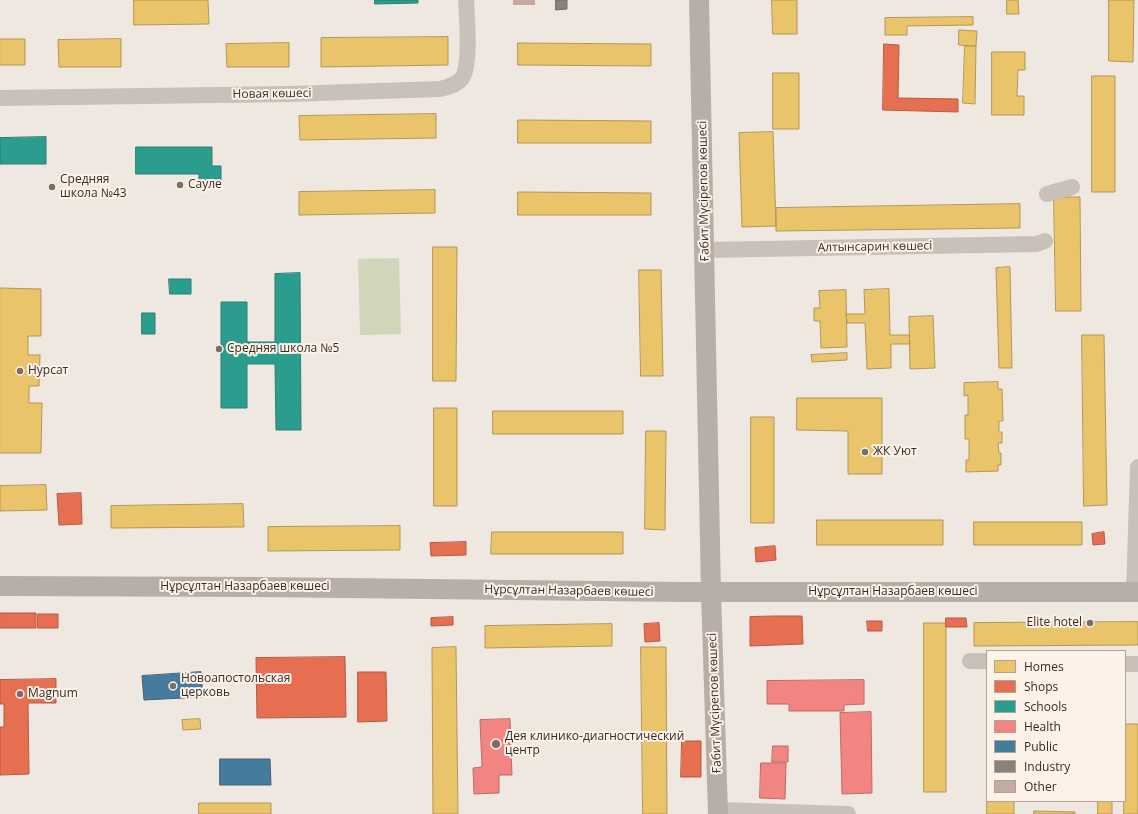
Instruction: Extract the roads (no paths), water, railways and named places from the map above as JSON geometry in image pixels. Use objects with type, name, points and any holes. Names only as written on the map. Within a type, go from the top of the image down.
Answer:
[{"type":"main road","name":"Ғабит Мүсірепов көшесі","points":[[700,0],[718,812]]},
{"type":"main road","name":"Нұрсұлтан Назарбаев көшесі","points":[[0,586],[257,586],[632,592],[1136,592]]},
{"type":"street","name":"Новая көшесі","points":[[0,98],[289,94],[440,89],[455,84],[461,80],[464,74],[468,49],[466,0]]},
{"type":"street","points":[[1047,194],[1072,188]]},
{"type":"street","name":"Алтынсарин көшесі","points":[[705,250],[1036,244],[1045,241]]},
{"type":"street","points":[[1136,592],[1138,467]]},
{"type":"street","points":[[970,661],[986,661]]},
{"type":"street","points":[[1126,664],[1138,664]]},
{"type":"street","points":[[718,812],[848,814]]},
{"type":"place","name":"Сауле","points":[[180,185]]},
{"type":"place","name":"Средняя школа №43","points":[[52,187]]},
{"type":"place","name":"Средняя школа №5","points":[[219,349]]},
{"type":"place","name":"Нурсат","points":[[20,371]]},
{"type":"place","name":"ЖК Уют","points":[[865,452]]},
{"type":"place","name":"Elite hotel","points":[[1090,623]]},
{"type":"place","name":"Новоапостольская церковь","points":[[173,686]]},
{"type":"place","name":"Magnum","points":[[20,694]]},
{"type":"place","name":"Дея клинико-диагностический центр","points":[[496,744]]}]
